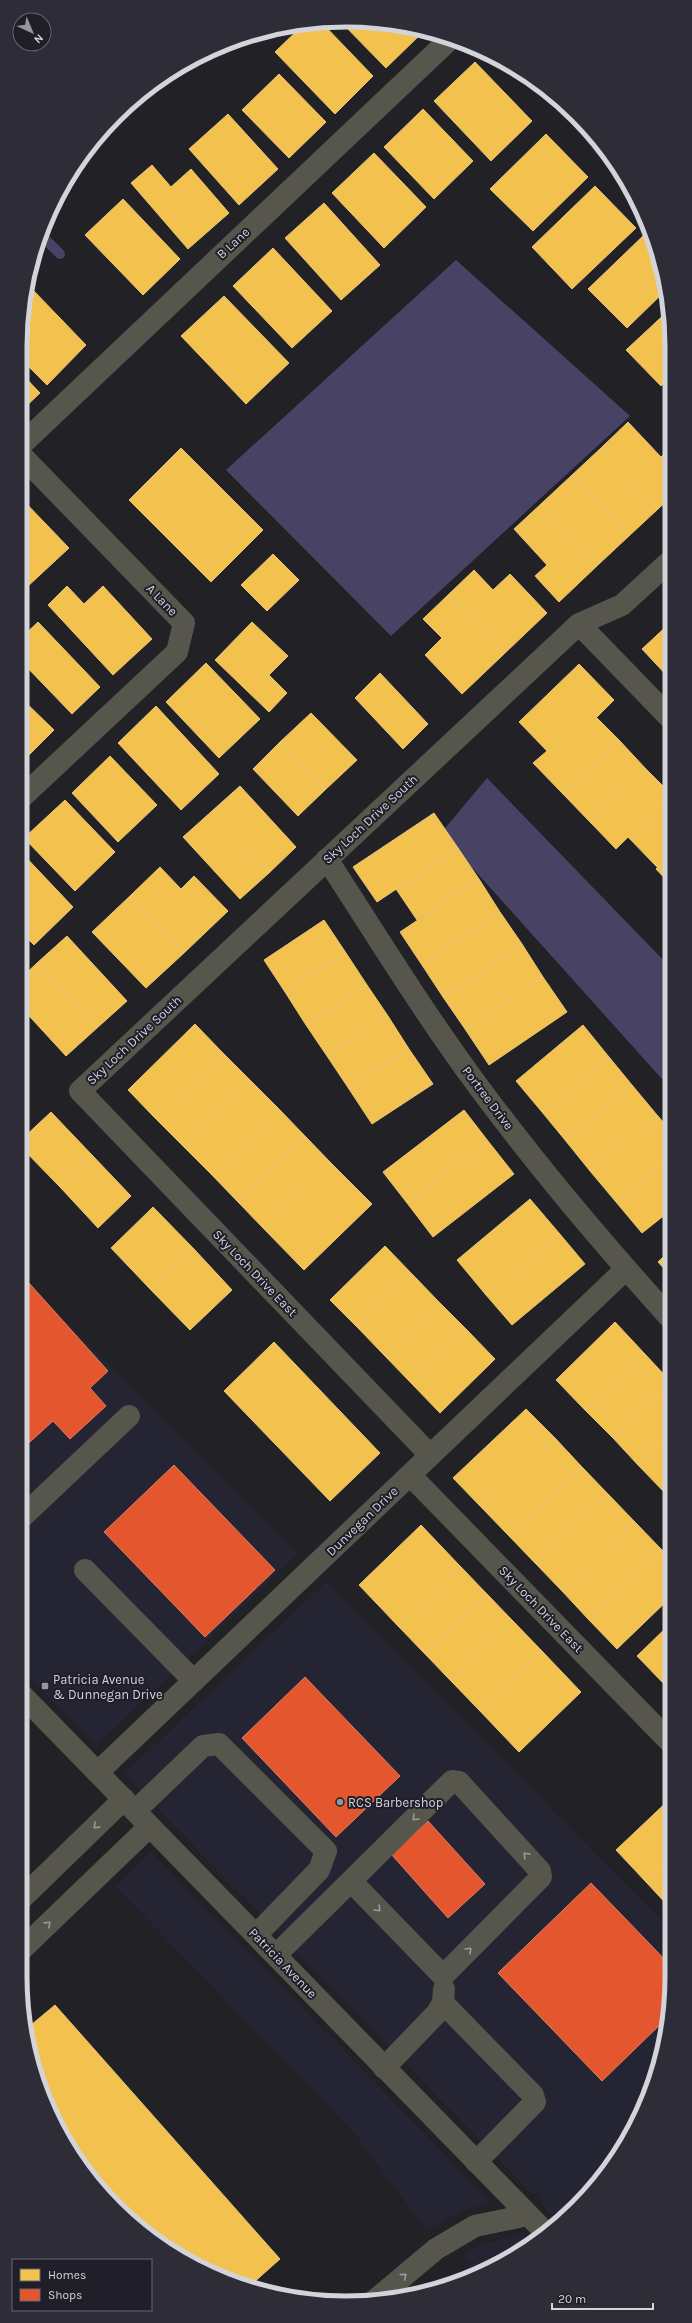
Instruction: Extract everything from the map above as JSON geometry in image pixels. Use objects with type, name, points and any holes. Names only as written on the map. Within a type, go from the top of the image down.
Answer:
[{"type":"street","name":"B Lane","points":[[27,439],[163,309],[446,43]]},
{"type":"street","name":"A Lane","points":[[27,461],[184,623],[177,652],[27,792]]},
{"type":"street","name":"Sky Loch Drive South","points":[[80,1091],[326,859],[579,624],[622,605],[665,566]]},
{"type":"street","points":[[579,624],[665,713]]},
{"type":"street","name":"Portree Drive","points":[[326,859],[419,1002],[478,1086],[544,1173],[665,1312]]},
{"type":"street","name":"Sky Loch Drive East","points":[[80,1091],[430,1455]]},
{"type":"street","name":"Dunvegan Drive","points":[[98,1772],[626,1269]]},
{"type":"street","points":[[27,1512],[129,1416]]},
{"type":"street","name":"Sky Loch Drive East","points":[[410,1474],[665,1737]]},
{"type":"street","points":[[85,1570],[194,1681]]},
{"type":"street","name":"Patricia Avenue","points":[[27,1700],[542,2229]]},
{"type":"street","points":[[27,1943],[136,1812],[203,1746],[218,1744],[326,1851],[319,1870],[256,1935]]},
{"type":"street","points":[[276,1955],[452,1782],[459,1782],[540,1870],[541,1877],[443,1976]]},
{"type":"street","points":[[27,1895],[136,1812]]},
{"type":"street","points":[[351,1881],[443,1976],[443,2003],[431,2021],[384,2068]]},
{"type":"street","points":[[443,2003],[533,2095],[535,2102],[476,2162]]},
{"type":"street","points":[[383,2293],[436,2249],[475,2226],[528,2215]]},
{"type":"shaded area","points":[[456,260],[630,416],[391,636],[226,470]]},
{"type":"shaded area","points":[[487,778],[665,962],[665,1082],[441,833]]},
{"type":"shaded area","points":[[27,1282],[298,1554],[96,1746],[27,1675]]},
{"type":"shaded area","points":[[326,1582],[665,1923],[665,1977],[662,2019],[659,2039],[648,2080],[632,2118],[611,2154],[572,2203],[555,2218],[543,2206],[539,2193],[532,2194],[124,1774]]},
{"type":"shaded area","points":[[151,1852],[492,2203],[464,2210],[427,2231],[354,2133],[117,1888],[116,1886]]},
{"type":"shaded area","points":[[523,2235],[527,2239],[506,2253],[457,2276],[470,2264],[464,2255],[483,2244]]},
{"type":"building: Homes","points":[[346,27],[388,30],[419,36],[386,68]]},
{"type":"building: Homes","points":[[327,28],[373,76],[335,114],[275,52],[297,31]]},
{"type":"building: Homes","points":[[475,62],[532,121],[491,161],[434,101]]},
{"type":"building: Homes","points":[[279,74],[326,122],[289,158],[242,110]]},
{"type":"building: Homes","points":[[423,109],[473,161],[434,199],[384,147]]},
{"type":"building: Homes","points":[[228,114],[278,169],[239,205],[189,149]]},
{"type":"building: Homes","points":[[546,134],[588,177],[533,231],[490,189]]},
{"type":"building: Homes","points":[[374,153],[426,207],[384,248],[332,193]]},
{"type":"building: Homes","points":[[152,165],[171,187],[191,169],[229,213],[188,249],[131,183]]},
{"type":"building: Homes","points":[[595,186],[636,228],[572,289],[532,247]]},
{"type":"building: Homes","points":[[123,199],[180,259],[143,295],[85,235]]},
{"type":"building: Homes","points":[[324,203],[380,265],[341,300],[285,238]]},
{"type":"building: Homes","points":[[644,235],[646,237],[654,263],[661,295],[627,328],[588,289]]},
{"type":"building: Homes","points":[[273,248],[332,311],[292,348],[233,286]]},
{"type":"building: Homes","points":[[32,289],[86,345],[47,385],[27,365]]},
{"type":"building: Homes","points":[[224,296],[289,363],[246,404],[181,336]]},
{"type":"building: Homes","points":[[663,315],[665,382],[661,386],[626,350]]},
{"type":"building: Homes","points":[[27,379],[40,393],[27,405]]},
{"type":"building: Homes","points":[[628,422],[661,457],[665,454],[665,503],[658,509],[601,448]]},
{"type":"building: Homes","points":[[181,448],[263,530],[211,582],[129,500]]},
{"type":"building: Homes","points":[[601,448],[658,509],[629,536],[572,475]]},
{"type":"building: Homes","points":[[572,475],[629,536],[599,564],[542,503]]},
{"type":"building: Homes","points":[[542,503],[599,564],[559,602],[535,576],[547,565],[514,529]]},
{"type":"building: Homes","points":[[27,504],[69,548],[27,587]]},
{"type":"building: Homes","points":[[273,554],[299,580],[267,611],[241,585]]},
{"type":"building: Homes","points":[[474,570],[493,590],[510,574],[547,613],[504,654],[448,595]]},
{"type":"building: Homes","points":[[67,586],[84,604],[103,586],[152,639],[113,675],[48,605]]},
{"type":"building: Homes","points":[[448,595],[504,654],[462,694],[425,655],[442,638],[423,619]]},
{"type":"building: Homes","points":[[38,622],[100,687],[72,714],[27,667],[27,632]]},
{"type":"building: Homes","points":[[252,622],[288,656],[269,675],[287,693],[269,712],[215,660]]},
{"type":"building: Homes","points":[[665,628],[665,674],[642,649]]},
{"type":"building: Homes","points":[[206,663],[260,719],[219,758],[166,702]]},
{"type":"building: Homes","points":[[579,664],[614,700],[597,717],[592,713],[550,754],[519,722]]},
{"type":"building: Homes","points":[[380,673],[428,724],[403,749],[355,698]]},
{"type":"building: Homes","points":[[27,704],[54,730],[27,757]]},
{"type":"building: Homes","points":[[156,706],[219,774],[181,810],[118,743]]},
{"type":"building: Homes","points":[[311,713],[357,760],[325,790],[280,742]]},
{"type":"building: Homes","points":[[592,713],[619,740],[563,794],[533,763],[547,751],[550,754]]},
{"type":"building: Homes","points":[[619,740],[646,769],[591,823],[563,794]]},
{"type":"building: Homes","points":[[280,742],[325,790],[298,816],[253,769]]},
{"type":"building: Homes","points":[[110,756],[157,805],[118,842],[72,793]]},
{"type":"building: Homes","points":[[646,769],[665,788],[665,801],[616,849],[591,823]]},
{"type":"building: Homes","points":[[240,786],[296,847],[269,873],[212,811]]},
{"type":"building: Homes","points":[[65,800],[115,852],[75,891],[27,841],[27,835]]},
{"type":"building: Homes","points":[[665,801],[665,860],[657,867],[628,837]]},
{"type":"building: Homes","points":[[212,811],[269,873],[240,899],[183,837]]},
{"type":"building: Homes","points":[[434,813],[458,848],[377,902],[353,867]]},
{"type":"building: Homes","points":[[458,848],[479,879],[417,920],[396,889]]},
{"type":"building: Homes","points":[[27,858],[73,907],[34,945],[27,938]]},
{"type":"building: Homes","points":[[665,860],[665,879],[656,869]]},
{"type":"building: Homes","points":[[160,867],[181,889],[194,876],[228,911],[184,953],[130,896]]},
{"type":"building: Homes","points":[[479,879],[500,912],[422,965],[400,932]]},
{"type":"building: Homes","points":[[130,896],[184,953],[146,988],[92,932]]},
{"type":"building: Homes","points":[[500,912],[522,944],[443,997],[422,965]]},
{"type":"building: Homes","points":[[324,920],[346,953],[285,992],[264,960]]},
{"type":"building: Homes","points":[[67,936],[127,1001],[97,1028],[37,963]]},
{"type":"building: Homes","points":[[522,944],[543,977],[465,1029],[443,997]]},
{"type":"building: Homes","points":[[346,953],[367,985],[306,1025],[285,992]]},
{"type":"building: Homes","points":[[37,963],[97,1028],[66,1056],[27,1014],[27,972]]},
{"type":"building: Homes","points":[[543,977],[567,1012],[489,1065],[465,1029]]},
{"type":"building: Homes","points":[[367,985],[388,1016],[327,1056],[306,1025]]},
{"type":"building: Homes","points":[[388,1016],[409,1049],[349,1089],[327,1056]]},
{"type":"building: Homes","points":[[195,1024],[222,1052],[155,1118],[128,1090]]},
{"type":"building: Homes","points":[[583,1025],[609,1057],[542,1112],[516,1081]]},
{"type":"building: Homes","points":[[409,1049],[433,1084],[372,1124],[349,1089]]},
{"type":"building: Homes","points":[[222,1052],[251,1081],[184,1147],[155,1118]]},
{"type":"building: Homes","points":[[609,1057],[632,1085],[565,1140],[542,1112]]},
{"type":"building: Homes","points":[[251,1081],[278,1108],[211,1174],[184,1147]]},
{"type":"building: Homes","points":[[632,1085],[657,1115],[590,1171],[565,1140]]},
{"type":"building: Homes","points":[[278,1108],[305,1136],[238,1202],[211,1174]]},
{"type":"building: Homes","points":[[464,1110],[488,1141],[407,1203],[383,1172]]},
{"type":"building: Homes","points":[[51,1112],[92,1155],[60,1187],[27,1153],[27,1134]]},
{"type":"building: Homes","points":[[657,1115],[665,1124],[665,1161],[616,1202],[590,1171]]},
{"type":"building: Homes","points":[[305,1136],[332,1164],[265,1230],[238,1202]]},
{"type":"building: Homes","points":[[488,1141],[514,1174],[433,1237],[407,1203]]},
{"type":"building: Homes","points":[[92,1155],[131,1196],[98,1228],[60,1187]]},
{"type":"building: Homes","points":[[665,1161],[665,1215],[642,1233],[616,1202]]},
{"type":"building: Homes","points":[[332,1164],[372,1204],[304,1270],[265,1230]]},
{"type":"building: Homes","points":[[530,1199],[559,1233],[486,1295],[457,1260]]},
{"type":"building: Homes","points":[[153,1207],[194,1249],[151,1290],[111,1248]]},
{"type":"building: Homes","points":[[559,1233],[585,1264],[512,1325],[486,1295]]},
{"type":"building: Homes","points":[[385,1246],[413,1275],[358,1328],[330,1300]]},
{"type":"building: Homes","points":[[194,1249],[232,1290],[190,1330],[151,1290]]},
{"type":"building: Homes","points":[[665,1255],[665,1270],[658,1262]]},
{"type":"building: Homes","points":[[413,1275],[439,1302],[384,1355],[358,1328]]},
{"type":"building: Homes","points":[[439,1302],[467,1330],[412,1384],[384,1355]]},
{"type":"building: Homes","points":[[615,1322],[644,1353],[585,1410],[556,1380]]},
{"type":"building: Homes","points":[[467,1330],[495,1359],[440,1413],[412,1384]]},
{"type":"building: Homes","points":[[274,1342],[380,1453],[330,1501],[224,1391]]},
{"type":"building: Homes","points":[[644,1353],[665,1376],[665,1388],[613,1438],[585,1410]]},
{"type":"building: Homes","points":[[665,1388],[665,1439],[638,1465],[613,1438]]},
{"type":"building: Homes","points":[[526,1409],[555,1438],[482,1508],[453,1478]]},
{"type":"building: Homes","points":[[555,1438],[582,1467],[509,1536],[482,1508]]},
{"type":"building: Homes","points":[[665,1439],[665,1493],[638,1465]]},
{"type":"building: Homes","points":[[582,1467],[608,1494],[536,1564],[509,1536]]},
{"type":"building: Homes","points":[[608,1494],[634,1521],[562,1591],[536,1564]]},
{"type":"building: Homes","points":[[634,1521],[662,1550],[589,1620],[562,1591]]},
{"type":"building: Homes","points":[[421,1525],[460,1566],[398,1626],[359,1585]]},
{"type":"building: Homes","points":[[662,1550],[665,1553],[665,1603],[617,1649],[589,1620]]},
{"type":"building: Homes","points":[[460,1566],[487,1594],[425,1654],[398,1626]]},
{"type":"building: Homes","points":[[487,1594],[513,1621],[451,1681],[425,1654]]},
{"type":"building: Homes","points":[[513,1621],[541,1650],[479,1710],[451,1681]]},
{"type":"building: Homes","points":[[665,1629],[665,1685],[637,1656]]},
{"type":"building: Homes","points":[[541,1650],[581,1692],[519,1752],[479,1710]]},
{"type":"building: Homes","points":[[665,1804],[665,1864],[646,1882],[616,1850]]},
{"type":"building: Homes","points":[[665,1864],[665,1903],[646,1882]]},
{"type":"building: Homes","points":[[55,2005],[280,2259],[254,2282],[243,2279],[224,2272],[186,2253],[152,2230],[120,2203],[81,2154],[60,2118],[44,2080],[38,2060],[31,2025]]},
{"type":"building: Shops","points":[[27,1281],[108,1371],[90,1388],[106,1406],[70,1439],[53,1421],[27,1445]]},
{"type":"building: Shops","points":[[174,1465],[275,1570],[205,1637],[104,1532]]},
{"type":"building: Shops","points":[[305,1677],[400,1776],[336,1837],[242,1738]]},
{"type":"building: Shops","points":[[428,1821],[485,1884],[448,1918],[391,1854]]},
{"type":"building: Shops","points":[[591,1883],[665,1960],[664,1998],[661,2023],[602,2081],[498,1973]]},
{"type":"waterway","points":[[45,239],[60,254]]},
{"type":"place","name":"Patricia Avenue & Dunnegan Drive","points":[[45,1686]]},
{"type":"place","name":"RCS Barbershop","points":[[340,1802]]}]
